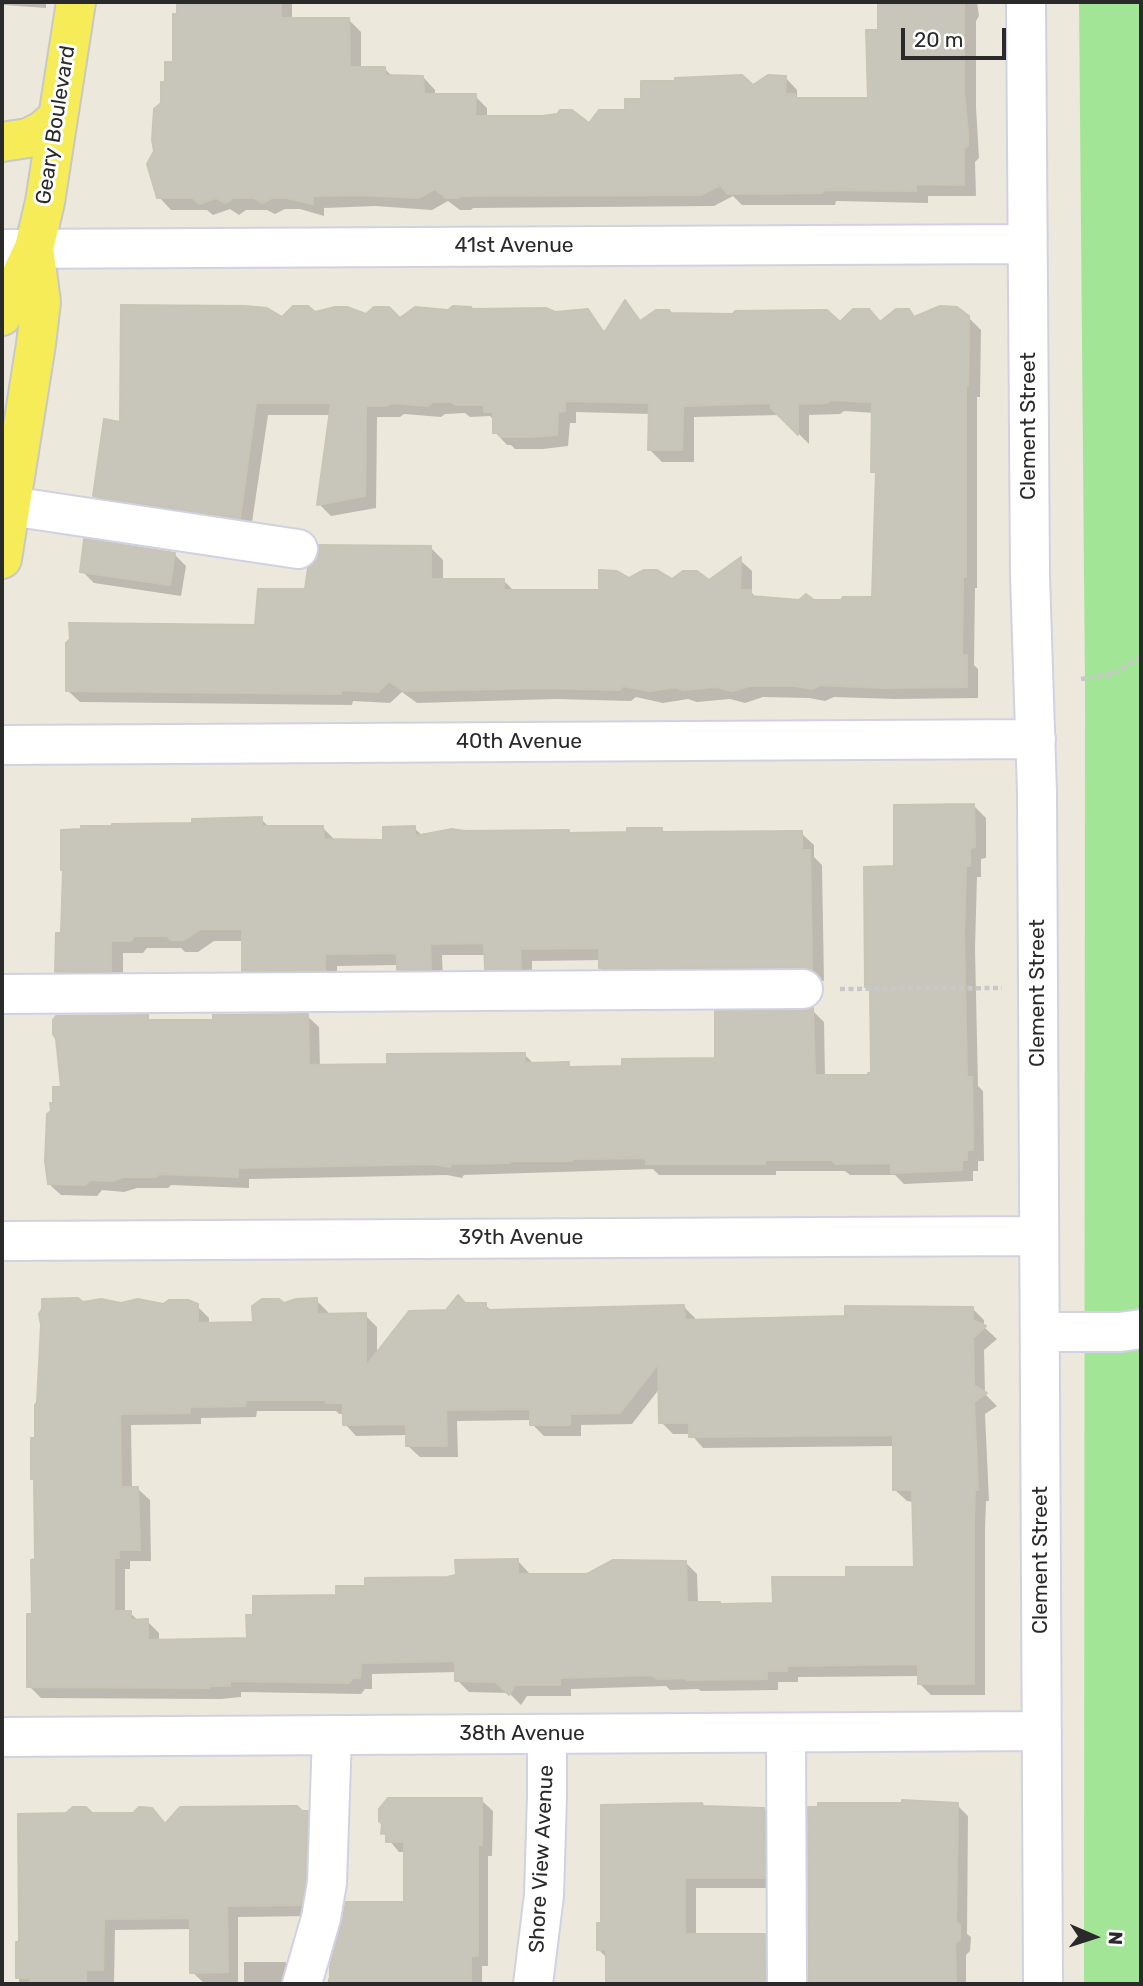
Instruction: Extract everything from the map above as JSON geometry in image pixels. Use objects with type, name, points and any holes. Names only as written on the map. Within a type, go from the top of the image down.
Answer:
[{"type":"main road","name":"Geary Boulevard","points":[[2,316],[18,249],[45,202],[76,2]]},
{"type":"main road","points":[[2,142],[28,138],[42,131],[57,118]]},
{"type":"main road","name":"Geary Boulevard","points":[[2,559],[41,302],[18,249]]},
{"type":"street","name":"Clement Street","points":[[1026,2],[1030,628],[1036,739],[1043,1984]]},
{"type":"street","name":"41st Avenue","points":[[18,249],[1027,244]]},
{"type":"street","points":[[10,506],[298,549]]},
{"type":"street","name":"40th Avenue","points":[[2,745],[1036,739]]},
{"type":"street","points":[[2,994],[803,989]]},
{"type":"street","name":"39th Avenue","points":[[2,1241],[1039,1236]]},
{"type":"street","points":[[1040,1332],[1120,1332],[1141,1329]]},
{"type":"street","name":"38th Avenue","points":[[2,1737],[1042,1731]]},
{"type":"street","points":[[786,1732],[787,1984]]},
{"type":"street","name":"Shore View Avenue","points":[[533,1984],[539,1951],[545,1870],[547,1734]]},
{"type":"street","points":[[302,1984],[321,1918],[327,1883],[332,1735]]},
{"type":"path","points":[[1081,679],[1112,674],[1141,657]]},
{"type":"path","points":[[803,989],[1038,989]]},
{"type":"green space","points":[[1079,2],[1141,2],[1141,1984],[1084,1984],[1085,685]]},
{"type":"building","points":[[177,2],[281,2],[281,18],[349,18],[350,67],[385,67],[385,75],[423,76],[424,94],[476,94],[475,116],[542,116],[557,114],[560,110],[572,110],[589,123],[599,110],[625,110],[625,99],[641,99],[641,81],[742,75],[753,85],[768,75],[786,76],[785,94],[795,94],[795,98],[868,98],[866,30],[878,30],[878,2],[964,2],[964,93],[968,145],[964,149],[964,185],[916,184],[916,191],[824,190],[822,193],[728,194],[720,185],[701,195],[458,198],[446,198],[435,189],[419,198],[313,196],[313,204],[286,198],[272,198],[262,203],[254,198],[233,198],[226,203],[216,198],[199,204],[193,198],[157,198],[147,164],[154,151],[154,109],[161,103],[165,62],[173,62],[173,14],[177,14]]},
{"type":"building","points":[[625,300],[640,321],[656,310],[669,310],[671,313],[733,314],[735,311],[827,310],[840,322],[853,309],[869,309],[880,322],[896,309],[909,309],[914,317],[940,306],[957,307],[969,316],[966,386],[966,577],[963,577],[962,655],[967,655],[967,687],[881,688],[821,685],[812,689],[795,686],[750,686],[732,691],[716,687],[683,690],[675,687],[650,691],[623,686],[619,690],[543,688],[403,691],[389,681],[378,692],[341,690],[341,694],[66,691],[66,643],[70,639],[69,623],[255,625],[258,589],[305,589],[308,568],[315,562],[319,545],[431,546],[431,579],[504,579],[504,590],[599,590],[599,570],[617,571],[629,578],[644,570],[657,570],[672,579],[683,571],[697,571],[709,580],[741,557],[740,590],[751,590],[751,596],[799,600],[806,594],[814,600],[872,597],[876,472],[871,472],[872,402],[831,400],[827,403],[798,404],[798,435],[771,408],[771,403],[683,406],[682,450],[648,450],[649,403],[565,401],[565,411],[558,412],[557,435],[529,437],[501,437],[499,433],[493,433],[493,412],[484,412],[484,405],[433,402],[428,406],[391,403],[387,406],[366,406],[365,496],[317,505],[331,403],[256,403],[240,518],[93,496],[104,419],[120,422],[121,305],[245,306],[267,308],[282,317],[293,306],[308,306],[315,312],[347,307],[366,314],[374,307],[389,307],[400,318],[415,307],[448,310],[453,306],[472,309],[546,308],[555,312],[588,309],[604,333]]},
{"type":"building","points":[[84,539],[175,553],[170,585],[80,572]]},
{"type":"building","points":[[974,804],[975,847],[970,848],[970,866],[966,866],[964,936],[967,1077],[972,1077],[973,1150],[967,1150],[967,1160],[962,1160],[962,1170],[891,1173],[891,1163],[836,1164],[832,1160],[765,1160],[765,1164],[646,1164],[646,1158],[572,1159],[452,1164],[450,1167],[434,1164],[238,1168],[238,1177],[159,1174],[156,1177],[124,1177],[112,1181],[90,1180],[85,1185],[48,1184],[45,1161],[47,1114],[51,1111],[50,1103],[53,1103],[53,1087],[61,1087],[56,1039],[53,1034],[53,1020],[56,1016],[148,1015],[148,1020],[213,1020],[213,1015],[308,1014],[309,1065],[387,1064],[387,1054],[525,1053],[525,1063],[569,1062],[569,1067],[622,1066],[622,1059],[715,1058],[715,1011],[803,1011],[813,1008],[815,1075],[868,1075],[871,1073],[870,987],[865,987],[864,867],[894,866],[894,805]]},
{"type":"building","points":[[262,817],[262,826],[323,826],[324,839],[383,840],[383,827],[415,826],[415,836],[452,829],[569,830],[569,833],[627,832],[627,828],[662,828],[662,832],[802,831],[802,850],[810,850],[812,970],[803,967],[599,968],[599,948],[520,949],[521,969],[485,969],[484,943],[430,944],[431,969],[397,970],[397,953],[325,954],[325,970],[242,971],[242,929],[201,929],[184,940],[171,940],[167,936],[134,936],[131,941],[111,941],[111,971],[55,972],[56,933],[61,933],[61,830],[81,829],[81,826],[192,823],[192,819]]},
{"type":"building","points":[[458,1295],[465,1303],[486,1303],[486,1310],[684,1305],[685,1320],[845,1316],[845,1306],[973,1307],[973,1320],[986,1326],[973,1338],[974,1385],[987,1393],[974,1402],[978,1490],[975,1490],[974,1517],[974,1684],[918,1684],[918,1664],[787,1666],[787,1671],[767,1671],[767,1679],[657,1679],[652,1675],[560,1678],[560,1685],[515,1685],[509,1695],[496,1682],[455,1681],[455,1661],[361,1663],[360,1678],[353,1678],[349,1683],[230,1681],[230,1686],[209,1688],[27,1687],[27,1614],[32,1614],[31,1560],[35,1559],[31,1438],[35,1438],[41,1325],[39,1314],[42,1299],[78,1298],[83,1302],[101,1299],[121,1303],[138,1299],[163,1304],[169,1300],[188,1300],[198,1304],[198,1323],[253,1322],[252,1306],[262,1299],[279,1299],[284,1303],[296,1299],[317,1298],[317,1314],[366,1313],[366,1366],[409,1311],[446,1310]],"holes":[[[658,1364],[659,1423],[689,1423],[689,1437],[893,1435],[893,1490],[912,1490],[914,1567],[846,1567],[846,1577],[772,1577],[773,1603],[720,1604],[687,1602],[686,1561],[613,1560],[587,1574],[518,1574],[518,1559],[455,1560],[456,1575],[447,1577],[365,1578],[365,1586],[336,1586],[336,1595],[253,1596],[253,1615],[246,1615],[247,1638],[148,1640],[148,1619],[131,1620],[131,1611],[114,1611],[114,1558],[119,1558],[119,1550],[140,1550],[138,1487],[121,1487],[120,1414],[190,1413],[190,1407],[245,1406],[246,1400],[325,1400],[326,1403],[343,1403],[343,1425],[406,1424],[406,1446],[447,1446],[446,1410],[530,1409],[530,1425],[570,1425],[570,1414],[620,1413]]]},
{"type":"building","points":[[388,1798],[482,1798],[482,1845],[478,1845],[478,1956],[471,1956],[471,1984],[330,1984],[330,1967],[346,1902],[404,1902],[404,1842],[386,1842],[386,1833],[381,1834],[382,1824],[379,1821],[379,1809]]},
{"type":"building","points":[[902,1800],[958,1803],[956,1922],[960,1925],[960,1940],[955,1943],[956,1984],[809,1984],[808,1807],[818,1807],[818,1803],[902,1803]]},
{"type":"building","points":[[702,1803],[703,1806],[764,1808],[765,1878],[685,1878],[685,1934],[765,1934],[765,1984],[606,1984],[606,1950],[597,1950],[597,1923],[601,1923],[601,1805]]},
{"type":"building","points":[[297,1806],[302,1811],[308,1811],[305,1881],[301,1905],[227,1906],[228,1972],[190,1973],[190,1918],[104,1919],[103,1970],[86,1970],[86,1984],[30,1984],[30,1978],[16,1978],[16,1942],[19,1942],[18,1814],[66,1813],[73,1807],[86,1807],[92,1813],[133,1813],[139,1807],[152,1808],[165,1824],[180,1807]]}]
